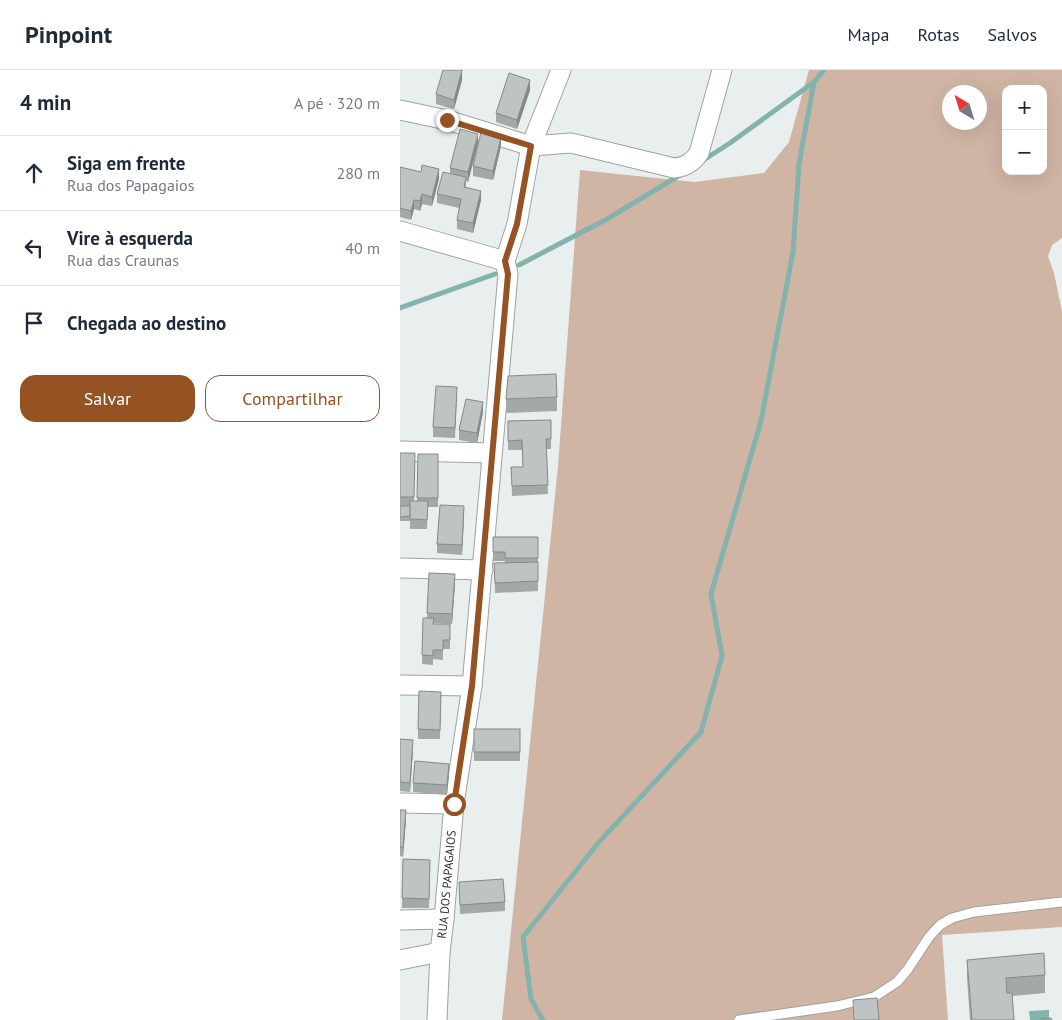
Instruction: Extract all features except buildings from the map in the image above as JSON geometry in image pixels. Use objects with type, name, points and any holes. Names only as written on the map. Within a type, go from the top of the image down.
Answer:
[{"type":"street","name":"RUA DOS PAPAGAIOS","points":[[437,1020],[440,952],[454,804],[472,686],[483,570],[508,274],[505,261],[517,224],[531,146],[561,70]]},
{"type":"street","points":[[400,110],[447,120],[531,146],[571,144],[674,168],[681,167],[694,160],[699,153],[722,70]]},
{"type":"street","points":[[400,231],[505,261]]},
{"type":"street","points":[[400,451],[492,453]]},
{"type":"street","points":[[400,568],[483,570]]},
{"type":"street","points":[[400,685],[472,686]]},
{"type":"street","points":[[400,802],[454,804]]},
{"type":"street","points":[[400,920],[444,919]]},
{"type":"street","points":[[400,960],[440,952]]},
{"type":"lane","points":[[739,1020],[837,1006],[874,997],[897,982],[929,937],[940,925],[952,918],[974,912],[1062,902]]},
{"type":"shaded area","points":[[809,70],[1062,70],[1062,238],[1052,245],[1048,256],[1054,273],[1062,311],[1062,927],[942,935],[948,1020],[878,1020],[853,1010],[854,1020],[502,1020],[558,466],[580,170],[694,182],[764,173],[789,142]]},
{"type":"water","points":[[1049,1010],[1049,1020],[1030,1020],[1029,1011]]},
{"type":"waterway","points":[[702,161],[814,82],[824,70]]},
{"type":"waterway","points":[[543,1020],[531,999],[523,937],[599,842],[701,732],[722,656],[711,594],[761,421],[793,252],[799,164],[814,82]]},
{"type":"waterway","points":[[519,265],[607,219],[680,175]]},
{"type":"waterway","points":[[400,308],[495,274]]},
{"type":"route","points":[[447,120],[531,146],[517,224],[505,261],[508,274],[483,570],[472,686],[454,804]]}]
